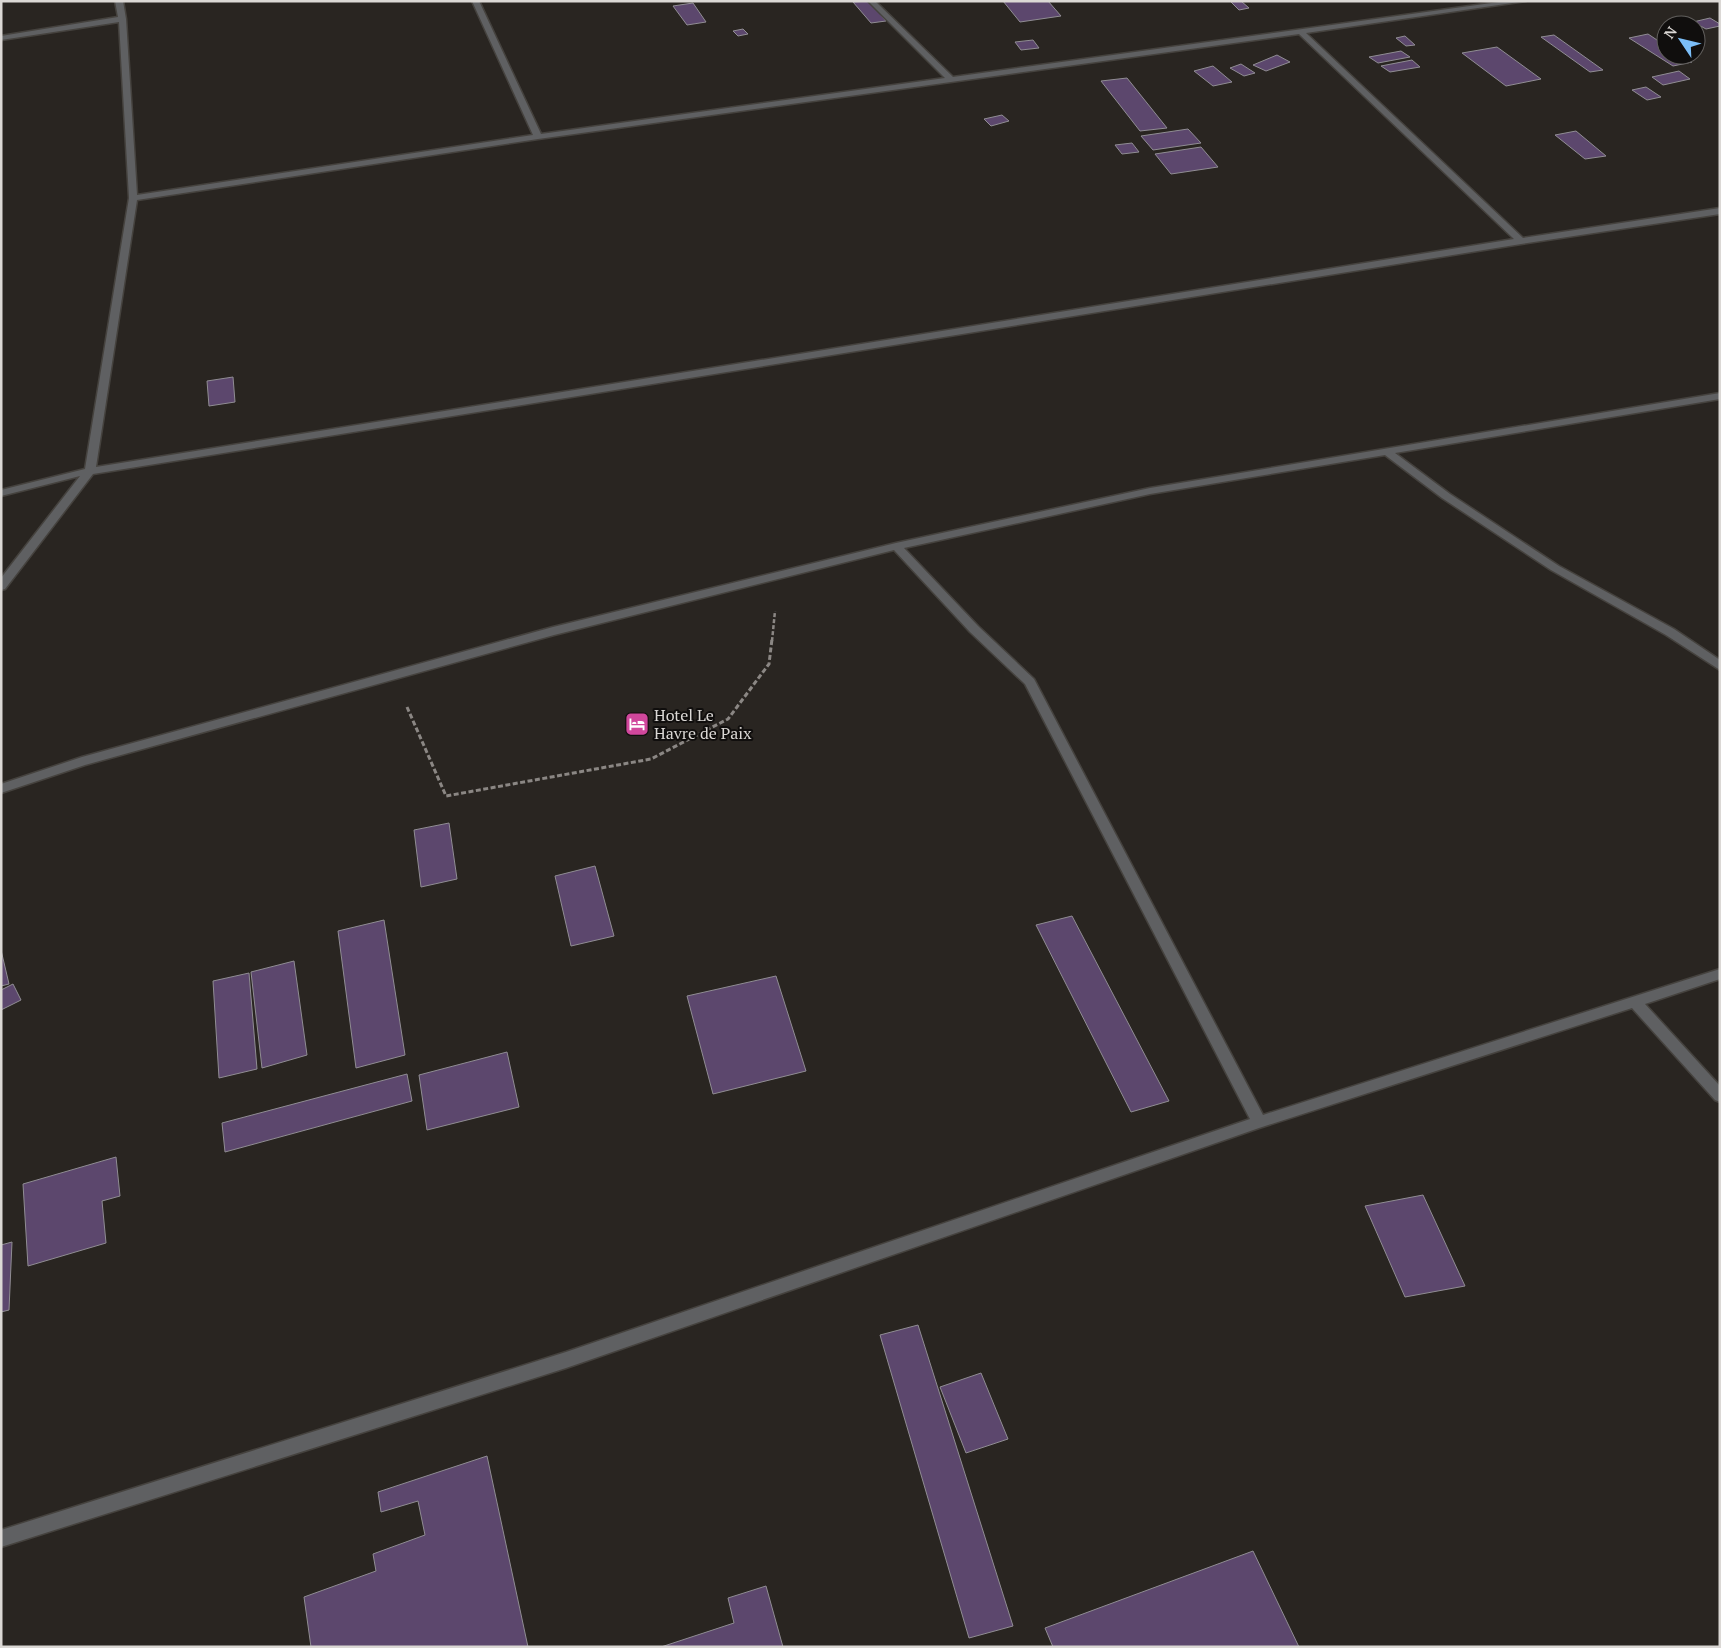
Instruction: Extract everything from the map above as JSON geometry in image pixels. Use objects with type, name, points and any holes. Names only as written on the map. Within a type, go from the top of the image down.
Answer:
[{"type":"street","points":[[1,586],[90,471],[133,198],[122,19],[118,1]]},
{"type":"street","points":[[475,1],[538,137]]},
{"type":"street","points":[[871,1],[952,81]]},
{"type":"street","points":[[133,198],[538,137],[1523,1]]},
{"type":"street","points":[[1,38],[122,19]]},
{"type":"street","points":[[1302,33],[1521,240]]},
{"type":"street","points":[[1,493],[90,471],[1521,240],[1720,211]]},
{"type":"street","points":[[1,789],[82,761],[394,676],[553,630],[896,546],[1150,491],[1720,396]]},
{"type":"street","points":[[1387,452],[1446,496],[1555,568],[1670,632],[1720,666]]},
{"type":"street","points":[[896,546],[974,629],[1030,682],[1259,1122]]},
{"type":"street","points":[[1,1539],[566,1360],[1259,1122],[1720,974]]},
{"type":"street","points":[[1634,1001],[1720,1096]]},
{"type":"path","points":[[394,676],[446,796],[651,759],[728,719],[769,664],[779,576]]},
{"type":"building","points":[[869,1],[886,21],[871,23],[853,2]]},
{"type":"building","points":[[1003,1],[1048,1],[1061,16],[1020,22]]},
{"type":"building","points":[[1230,1],[1241,1],[1249,8],[1239,10]]},
{"type":"building","points":[[693,3],[706,22],[687,25],[673,6]]},
{"type":"building","points":[[1710,18],[1720,24],[1720,26],[1706,29],[1706,19]]},
{"type":"building","points":[[743,29],[748,34],[738,36],[733,31]]},
{"type":"building","points":[[1648,34],[1656,39],[1656,55],[1629,38]]},
{"type":"building","points":[[1554,35],[1603,70],[1590,72],[1541,37]]},
{"type":"building","points":[[1405,36],[1415,45],[1406,46],[1396,38]]},
{"type":"building","points":[[1033,40],[1039,48],[1021,50],[1015,42]]},
{"type":"building","points":[[1497,47],[1541,79],[1506,86],[1462,53]]},
{"type":"building","points":[[1401,51],[1410,57],[1378,63],[1369,57]]},
{"type":"building","points":[[1277,55],[1290,62],[1266,71],[1253,65]]},
{"type":"building","points":[[1412,60],[1420,67],[1390,72],[1381,66]]},
{"type":"building","points":[[1241,64],[1255,73],[1244,76],[1230,68]]},
{"type":"building","points":[[1213,66],[1232,82],[1213,86],[1194,71]]},
{"type":"building","points":[[1679,71],[1690,79],[1663,85],[1652,77]]},
{"type":"building","points":[[1127,78],[1167,128],[1140,131],[1101,81]]},
{"type":"building","points":[[1646,87],[1661,97],[1647,100],[1632,90]]},
{"type":"building","points":[[1002,115],[1009,121],[991,126],[984,119]]},
{"type":"building","points":[[1188,129],[1201,143],[1153,150],[1141,136]]},
{"type":"building","points":[[1576,131],[1606,156],[1585,159],[1555,135]]},
{"type":"building","points":[[1132,143],[1139,152],[1122,154],[1115,145]]},
{"type":"building","points":[[1201,147],[1218,167],[1171,174],[1155,154]]},
{"type":"building","points":[[233,377],[235,402],[209,406],[207,381]]},
{"type":"building","points":[[449,823],[457,879],[421,887],[414,830]]},
{"type":"building","points":[[595,866],[614,936],[571,946],[555,876]]},
{"type":"building","points":[[1072,916],[1169,1101],[1131,1112],[1036,925]]},
{"type":"building","points":[[384,920],[405,1055],[356,1068],[338,931]]},
{"type":"building","points":[[1,950],[9,984],[1,986]]},
{"type":"building","points":[[294,961],[307,1055],[262,1068],[251,972]]},
{"type":"building","points":[[249,973],[257,1069],[219,1078],[213,981]]},
{"type":"building","points":[[776,976],[806,1071],[713,1094],[687,996]]},
{"type":"building","points":[[13,984],[21,1000],[1,1010],[1,990]]},
{"type":"building","points":[[507,1052],[519,1107],[427,1130],[419,1075]]},
{"type":"building","points":[[407,1074],[412,1101],[225,1152],[222,1123]]},
{"type":"building","points":[[116,1157],[120,1196],[102,1201],[106,1243],[28,1266],[23,1184]]},
{"type":"building","points":[[1423,1195],[1465,1286],[1405,1297],[1365,1206]]},
{"type":"building","points":[[12,1242],[9,1310],[1,1312],[1,1245]]},
{"type":"building","points":[[918,1325],[1013,1626],[969,1638],[880,1335]]},
{"type":"building","points":[[981,1373],[1008,1439],[966,1453],[940,1387]]},
{"type":"building","points":[[487,1456],[528,1647],[311,1647],[304,1597],[376,1571],[373,1554],[425,1535],[418,1501],[381,1512],[378,1492]]},
{"type":"building","points":[[1253,1551],[1299,1647],[1053,1647],[1045,1628]]},
{"type":"building","points":[[766,1586],[783,1647],[661,1647],[734,1623],[728,1598]]},
{"type":"place","name":"Hotel Le Havre de Paix","points":[[637,724]]}]
